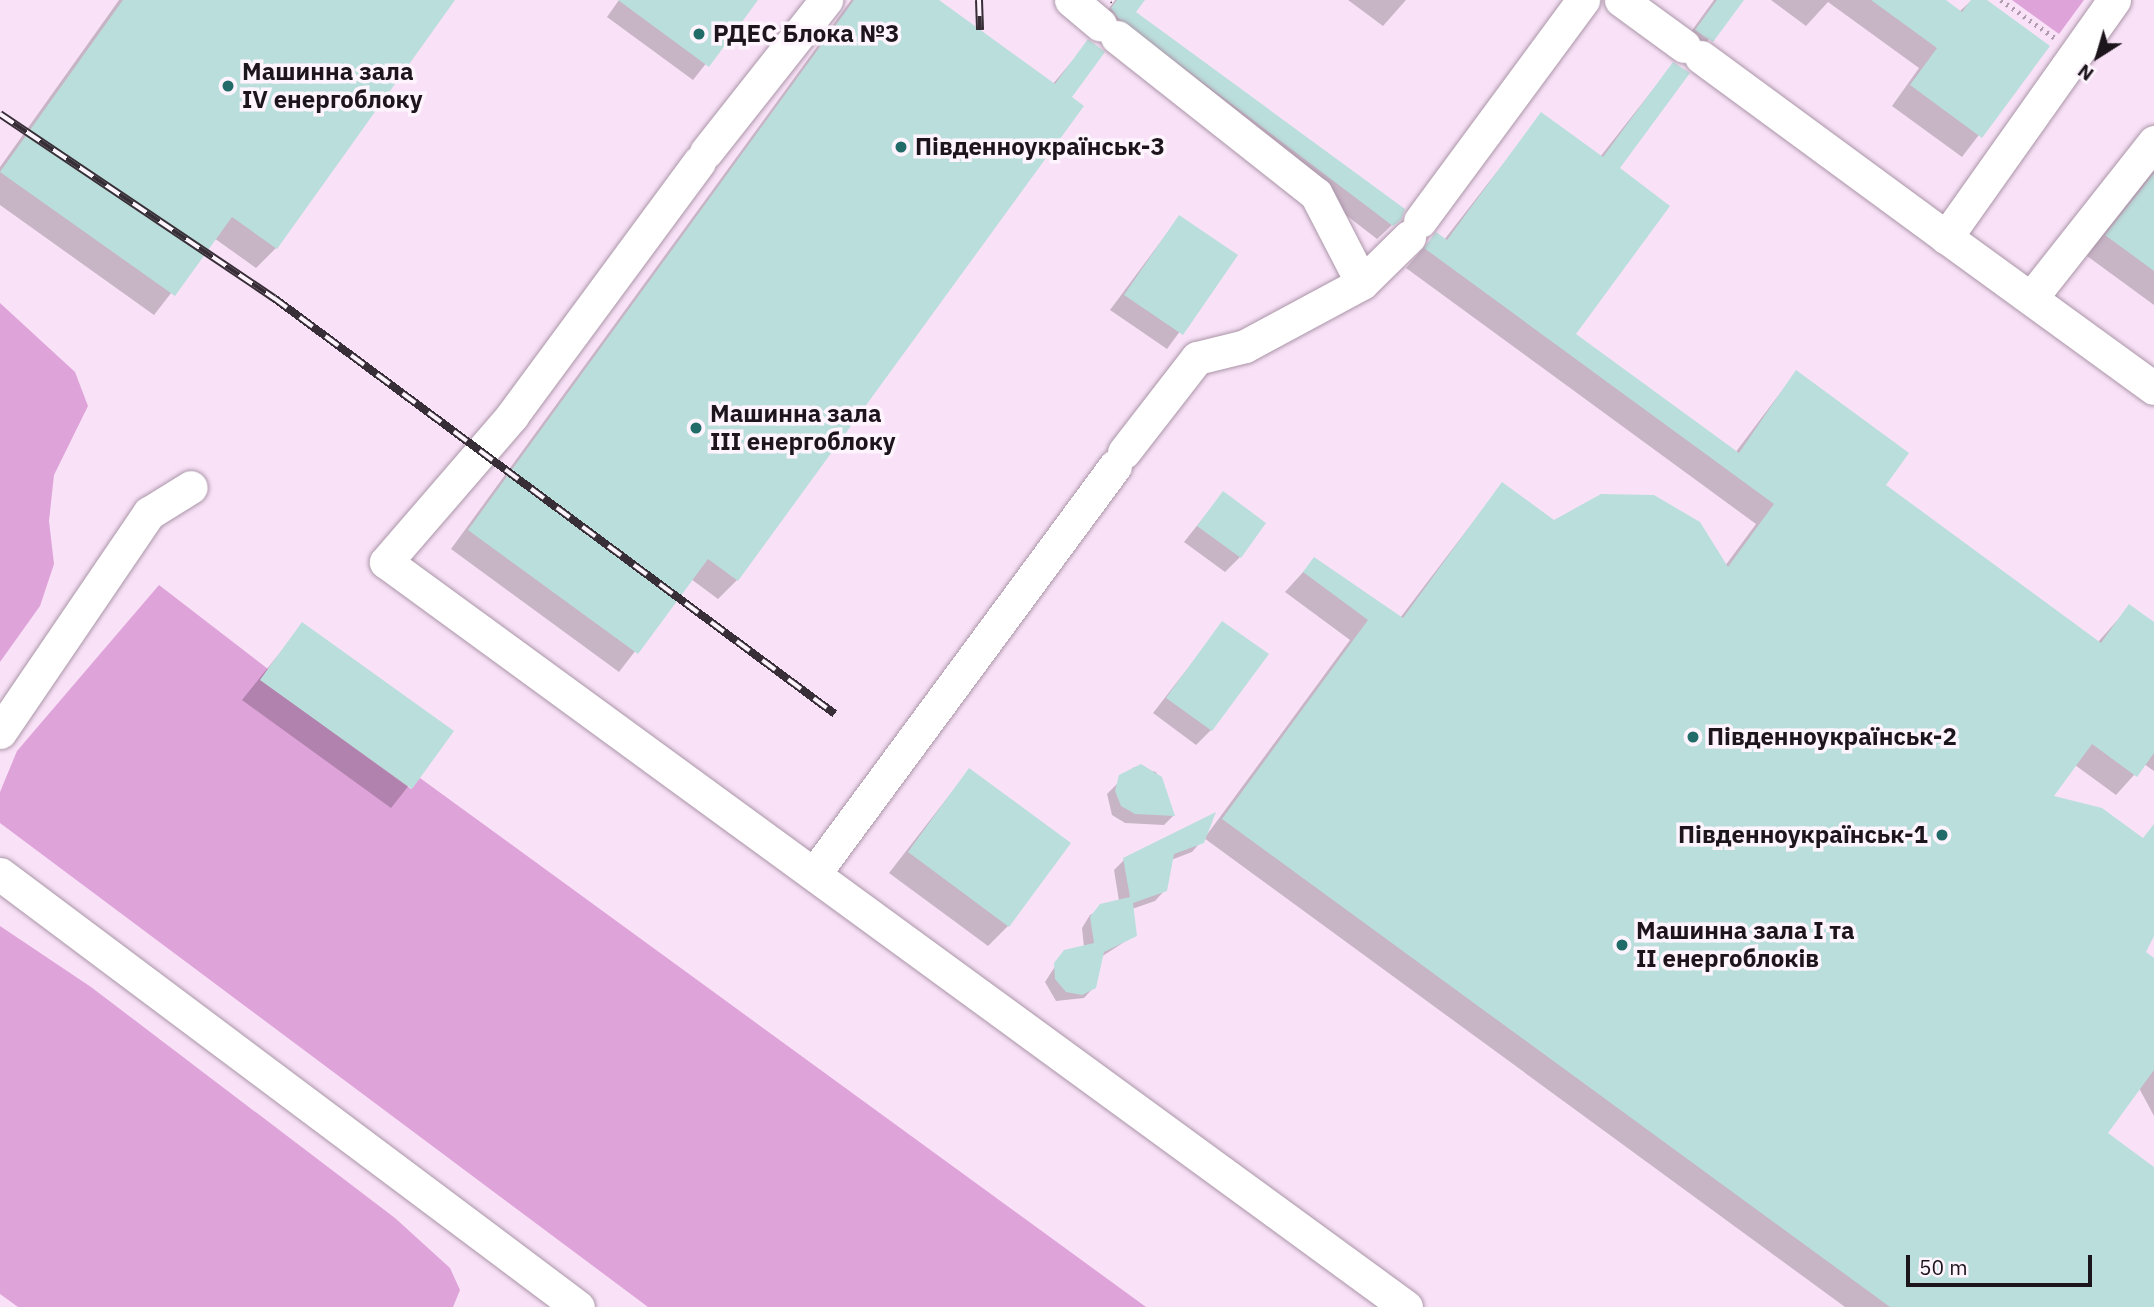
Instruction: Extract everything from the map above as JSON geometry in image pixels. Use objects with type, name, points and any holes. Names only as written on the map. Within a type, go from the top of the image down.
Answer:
[{"type":"street","points":[[826,0],[702,157],[512,416],[386,562],[1406,1307]]},
{"type":"street","points":[[1071,0],[1316,194],[1362,283]]},
{"type":"street","points":[[814,874],[1119,459],[1197,358],[1245,346],[1362,283],[1415,229],[1583,0]]},
{"type":"street","points":[[1621,0],[2154,388]]},
{"type":"street","points":[[1946,237],[2114,0]]},
{"type":"street","points":[[2031,298],[2154,142]]},
{"type":"street","points":[[0,732],[149,513],[191,487]]},
{"type":"street","points":[[0,874],[578,1307]]},
{"type":"path","points":[[2001,0],[2069,64]]},
{"type":"shaded area","points":[[2012,0],[2084,0],[2059,34]]},
{"type":"shaded area","points":[[0,303],[75,372],[88,406],[54,475],[49,521],[54,564],[40,606],[0,662]]},
{"type":"shaded area","points":[[159,585],[268,669],[261,680],[411,789],[420,778],[1146,1307],[648,1307],[0,823],[0,792],[17,751]]},
{"type":"shaded area","points":[[0,926],[91,987],[395,1218],[450,1268],[460,1290],[453,1307],[18,1307],[0,1294]]},
{"type":"building","name":"Машинна зала IV енергоблоку","points":[[123,0],[455,0],[277,249],[232,217],[175,296],[0,172]]},
{"type":"building","name":"РДЕС Блока №3","points":[[618,0],[758,0],[709,67]]},
{"type":"building","name":"Машинна зала III енергоблоку","points":[[854,0],[939,0],[1055,84],[1088,39],[1105,52],[1072,97],[1084,106],[738,581],[708,559],[638,654],[468,530]]},
{"type":"building","points":[[1117,0],[1145,0],[1136,12],[1405,209],[1401,220],[1393,226],[1118,18],[1111,8]]},
{"type":"building","points":[[1717,0],[1744,0],[1713,42],[1695,30]]},
{"type":"building","points":[[1871,0],[1946,0],[1962,12],[1971,0],[1987,0],[2050,46],[1982,138],[1910,85],[1937,48]]},
{"type":"building","points":[[1673,62],[1690,73],[1620,168],[1670,206],[1576,334],[1739,453],[1796,370],[1909,453],[1886,485],[2101,643],[2129,604],[2154,622],[2154,753],[2137,777],[2092,744],[2054,796],[2102,808],[2143,838],[2154,824],[2154,936],[2146,952],[2154,958],[2154,1070],[2108,1133],[2154,1167],[2154,1307],[1890,1307],[1222,819],[1368,620],[1303,572],[1314,557],[1403,618],[1502,482],[1554,520],[1601,494],[1654,495],[1700,522],[1728,567],[1774,504],[1424,248],[1436,232],[1447,240],[1541,112],[1603,157]]},
{"type":"building","points":[[2154,173],[2154,271],[2105,235]]},
{"type":"building","points":[[1179,215],[1238,255],[1183,335],[1124,295]]},
{"type":"building","points":[[1223,491],[1266,523],[1241,558],[1197,526]]},
{"type":"building","points":[[1222,621],[1269,654],[1212,731],[1166,698]]},
{"type":"building","points":[[302,622],[454,731],[412,789],[260,680]]},
{"type":"building","points":[[1141,764],[1162,777],[1175,816],[1135,814],[1121,806],[1115,791],[1119,775]]},
{"type":"building","points":[[969,768],[1071,843],[1009,927],[908,852]]},
{"type":"building","points":[[1216,812],[1204,843],[1174,854],[1167,891],[1133,903],[1137,936],[1104,952],[1096,988],[1082,995],[1066,992],[1055,979],[1054,963],[1064,950],[1094,943],[1090,917],[1100,904],[1130,897],[1123,858]]},
{"type":"railway","points":[[979,0],[980,30]]},
{"type":"railway","points":[[0,114],[274,298],[835,714]]},
{"type":"place","name":"РДЕС Блока №3","points":[[699,34]]},
{"type":"place","name":"Машинна зала IV енергоблоку","points":[[228,86]]},
{"type":"place","name":"Південноукраїнськ-3","points":[[901,147]]},
{"type":"place","name":"Машинна зала III енергоблоку","points":[[696,428]]},
{"type":"place","name":"Південноукраїнськ-2","points":[[1693,737]]},
{"type":"place","name":"Південноукраїнськ-1","points":[[1942,835]]},
{"type":"place","name":"Машинна зала I та II енергоблоків","points":[[1622,945]]}]
